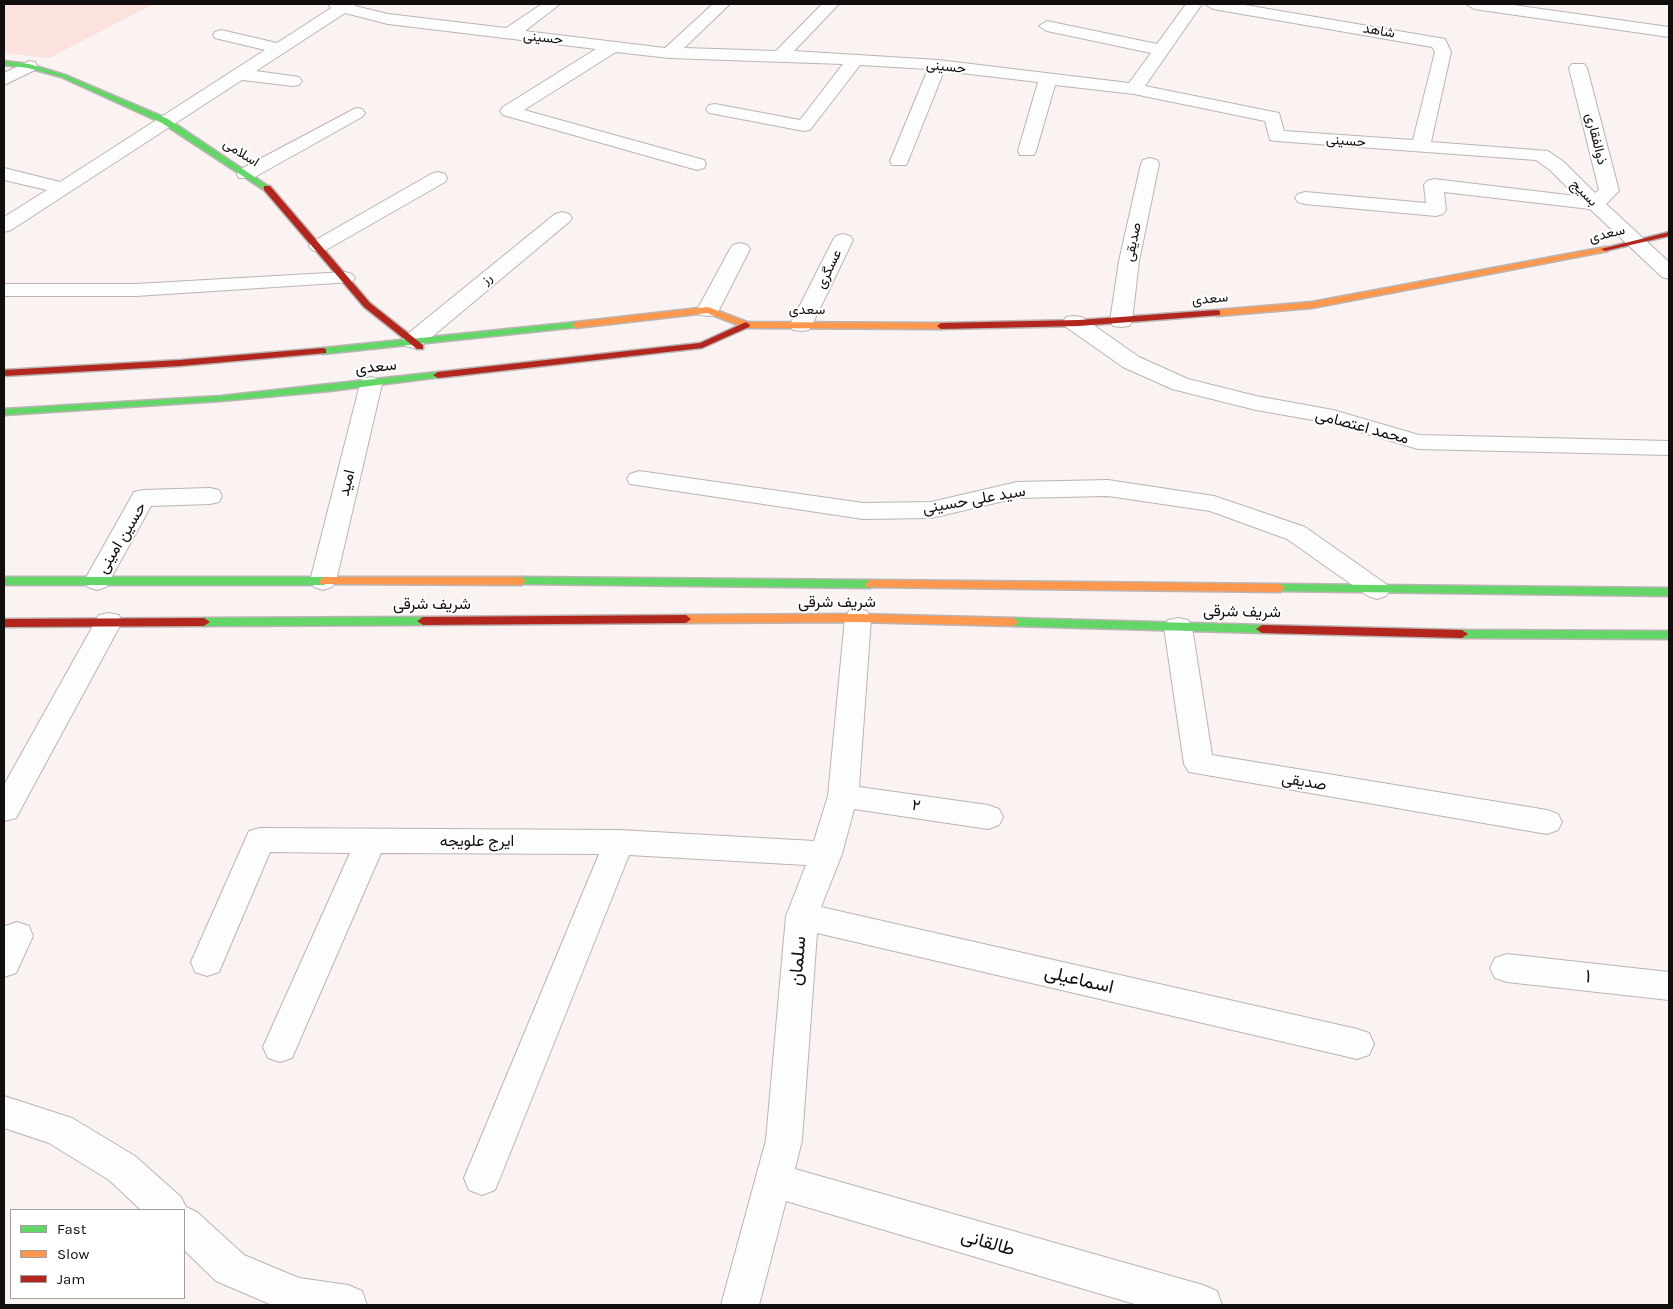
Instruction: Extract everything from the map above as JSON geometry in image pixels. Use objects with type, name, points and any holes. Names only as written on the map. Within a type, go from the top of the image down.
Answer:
[{"type":"street","points":[[4,226],[343,4]]},
{"type":"street","name":"حسینی","points":[[343,4],[359,13],[388,19],[669,53],[780,56],[938,65],[1134,89],[1273,117],[1276,136],[1541,155]]},
{"type":"street","points":[[509,34],[552,4]]},
{"type":"street","points":[[669,53],[722,4]]},
{"type":"street","points":[[780,56],[830,4]]},
{"type":"street","points":[[1134,89],[1194,4]]},
{"type":"street","name":"شاهد","points":[[1213,4],[1439,43],[1443,52],[1421,147]]},
{"type":"street","points":[[1474,4],[1669,32]]},
{"type":"street","points":[[1047,26],[1162,50]]},
{"type":"street","points":[[221,36],[278,48]]},
{"type":"street","points":[[613,46],[509,111],[697,164]]},
{"type":"street","points":[[715,109],[804,126],[855,60]]},
{"type":"street","name":"اسلامی","points":[[4,63],[29,66],[62,76],[165,121],[270,190],[368,305],[449,374]]},
{"type":"street","points":[[899,162],[938,65]]},
{"type":"street","points":[[4,80],[29,66]]},
{"type":"street","name":"ذوالفقاری","points":[[1578,68],[1609,191],[1595,204]]},
{"type":"street","points":[[238,74],[293,81]]},
{"type":"street","points":[[1027,151],[1048,79]]},
{"type":"street","points":[[246,174],[356,112]]},
{"type":"street","name":"بسیج","points":[[1541,155],[1557,166],[1669,273]]},
{"type":"street","name":"صدیقی","points":[[1121,321],[1129,261],[1150,164]]},
{"type":"street","points":[[4,174],[62,188]]},
{"type":"street","points":[[319,246],[438,178]]},
{"type":"street","points":[[1305,198],[1436,210],[1434,185],[1595,204]]},
{"type":"street","name":"رز","points":[[425,352],[562,218]]},
{"type":"street","name":"سعدی","points":[[4,373],[425,352],[708,310],[746,325],[991,326],[1121,321],[1312,305],[1585,254],[1669,234]]},
{"type":"street","name":"عسگری","points":[[801,325],[843,240]]},
{"type":"street","points":[[708,310],[740,249]]},
{"type":"street","points":[[4,290],[136,290],[345,278]]},
{"type":"street","name":"محمد اعتصامی","points":[[1074,322],[1130,362],[1180,384],[1256,403],[1333,417],[1418,442],[1669,448]]},
{"type":"street","name":"سعدی","points":[[4,412],[103,408],[371,384],[558,360],[702,345],[746,325]]},
{"type":"street","name":"امید","points":[[323,581],[371,384]]},
{"type":"street","name":"سید علی حسینی","points":[[639,479],[862,511],[931,510],[1017,490],[1108,488],[1204,503],[1296,533],[1377,590]]},
{"type":"street","name":"حسین امینی","points":[[97,581],[143,498],[210,496]]},
{"type":"street","name":"شریف شرقی","points":[[4,581],[323,581],[1669,592]]},
{"type":"street","name":"شریف شرقی","points":[[4,623],[858,618],[1526,636],[1669,635]]},
{"type":"street","name":"سلمان","points":[[740,1305],[784,1140],[802,916],[826,854],[843,796],[858,618]]},
{"type":"street","points":[[5,810],[109,622]]},
{"type":"street","name":"صدیقی","points":[[1178,627],[1199,764],[1547,822]]},
{"type":"street","name":"۲","points":[[843,796],[988,817]]},
{"type":"street","name":"ایرج علویجه","points":[[207,962],[260,840],[619,842],[826,854]]},
{"type":"street","points":[[280,1047],[371,841]]},
{"type":"street","points":[[482,1178],[619,842]]},
{"type":"street","name":"اسماعیلی","points":[[802,916],[1357,1044]]},
{"type":"street","name":"۱","points":[[1507,968],[1669,986]]},
{"type":"street","points":[[4,1112],[59,1130],[122,1168],[167,1209]]},
{"type":"street","name":"طالقانی","points":[[773,1180],[1203,1305]]},
{"type":"street","points":[[185,1226],[230,1268],[300,1297],[338,1304]]},
{"type":"shaded area","points":[[4,4],[154,4],[49,58],[4,53]]},
{"type":"traffic: fast","points":[[4,63],[29,66],[63,76],[165,121],[267,188]]},
{"type":"traffic: fast","points":[[323,351],[576,325]]},
{"type":"traffic: fast","points":[[4,412],[221,398],[330,388],[438,375]]},
{"type":"traffic: fast","points":[[4,581],[324,581]]},
{"type":"traffic: fast","points":[[521,581],[870,584]]},
{"type":"traffic: fast","points":[[1280,588],[1669,592]]},
{"type":"traffic: fast","points":[[204,622],[423,621]]},
{"type":"traffic: fast","points":[[1013,622],[1262,629]]},
{"type":"traffic: fast","points":[[1462,634],[1669,635]]},
{"type":"traffic: slow","points":[[1217,313],[1312,305],[1605,249]]},
{"type":"traffic: slow","points":[[576,325],[708,310],[746,325],[941,326]]},
{"type":"traffic: slow","points":[[324,581],[521,581]]},
{"type":"traffic: slow","points":[[870,584],[1280,588]]},
{"type":"traffic: slow","points":[[686,619],[858,618],[1013,622]]},
{"type":"traffic: jam","points":[[267,188],[367,305],[420,347]]},
{"type":"traffic: jam","points":[[1605,249],[1669,234]]},
{"type":"traffic: jam","points":[[941,326],[1079,323],[1217,313]]},
{"type":"traffic: jam","points":[[438,375],[702,345],[746,325]]},
{"type":"traffic: jam","points":[[4,373],[180,363],[323,351]]},
{"type":"traffic: jam","points":[[423,621],[686,619]]},
{"type":"traffic: jam","points":[[4,623],[204,622]]},
{"type":"traffic: jam","points":[[1262,629],[1462,634]]}]
